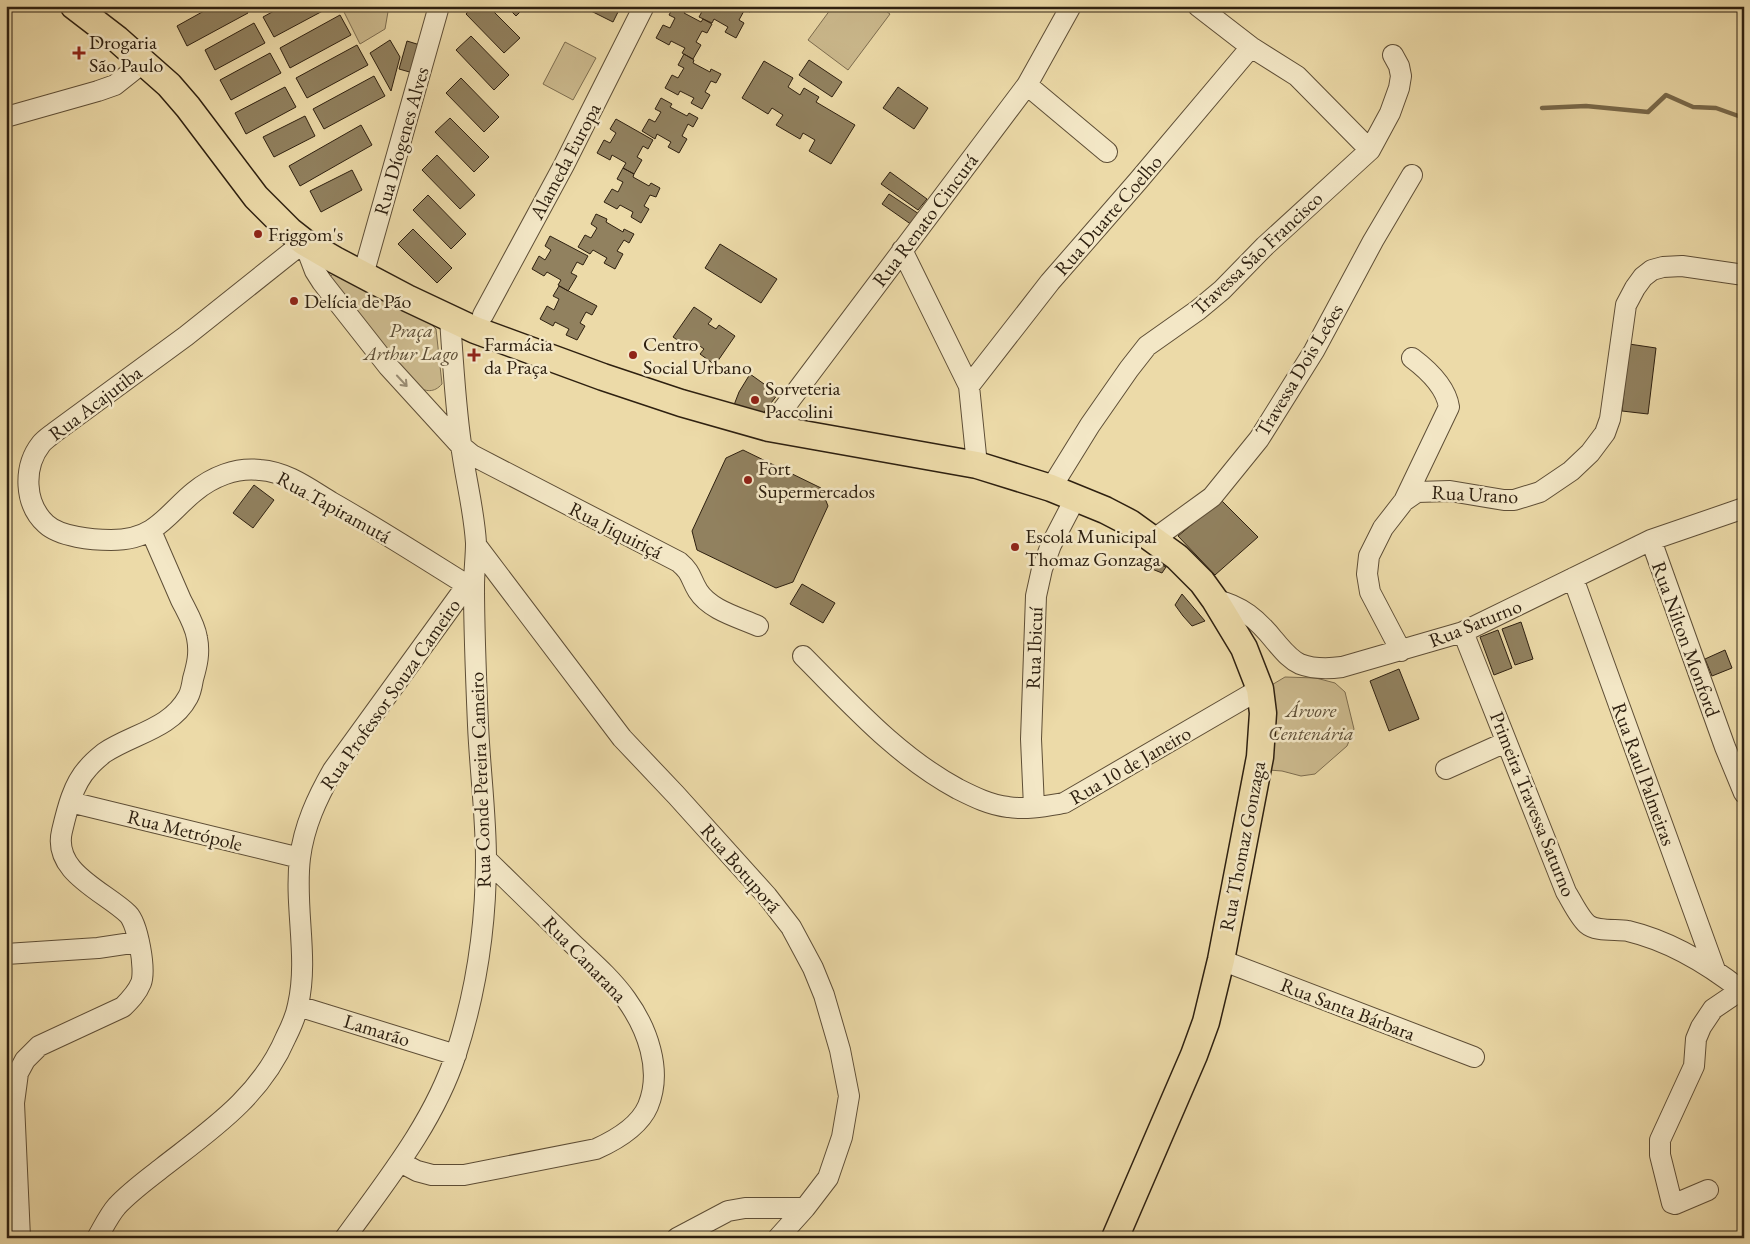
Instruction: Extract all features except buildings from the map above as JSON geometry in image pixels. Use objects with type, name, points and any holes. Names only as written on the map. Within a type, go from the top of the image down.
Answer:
[{"type":"main road","name":"Rua Thomaz Gonzaga","points":[[74,6],[117,39],[169,85],[188,107],[256,198],[290,231],[304,242],[363,275],[450,319],[516,346],[681,403],[770,428],[977,465],[1076,497],[1130,523],[1154,539],[1177,557],[1202,582],[1244,648],[1260,689],[1263,713],[1260,757],[1221,960],[1206,1022],[1194,1056],[1115,1238]]},
{"type":"street","name":"Rua Díogenes Alves","points":[[363,275],[439,6]]},
{"type":"street","name":"Alameda Europa","points":[[483,315],[564,165],[644,6]]},
{"type":"street","name":"Rua Renato Cincurá","points":[[770,428],[1027,85],[1071,6]]},
{"type":"street","points":[[1198,6],[1251,47],[1297,76],[1370,150]]},
{"type":"street","name":"Rua Duarte Coelho","points":[[969,386],[1050,282],[1251,47]]},
{"type":"street","name":"Travessa São Francisco","points":[[1051,488],[1090,425],[1147,346],[1198,310],[1222,290],[1266,246],[1370,150],[1390,113],[1399,88],[1401,76],[1399,66],[1393,55]]},
{"type":"street","points":[[6,117],[115,85],[144,62]]},
{"type":"street","points":[[1027,85],[1107,152]]},
{"type":"street","name":"Travessa Dois Leões","points":[[1154,539],[1212,496],[1259,439],[1314,351],[1373,241],[1412,175]]},
{"type":"street","points":[[304,242],[315,271],[322,282],[388,366],[461,446]]},
{"type":"street","name":"Rua Acajutiba","points":[[151,530],[132,538],[112,540],[85,538],[64,533],[47,525],[36,511],[28,489],[29,471],[33,456],[41,444],[55,432],[186,336],[304,242]]},
{"type":"street","points":[[902,250],[969,386],[977,465]]},
{"type":"street","name":"Rua Urano","points":[[1401,652],[1370,592],[1367,574],[1369,556],[1374,544],[1383,528],[1404,502],[1417,492],[1450,491],[1514,500],[1540,492],[1571,471],[1590,453],[1605,433],[1610,419],[1626,305],[1643,278],[1652,270],[1663,267],[1682,266],[1744,275]]},
{"type":"street","name":"Rua Conde Pereira Cameiro","points":[[345,1238],[400,1162],[430,1113],[446,1081],[456,1054],[474,985],[482,921],[486,859],[470,585],[476,545],[472,500],[461,446],[457,412],[450,319]]},
{"type":"street","name":"Rua Urano","points":[[1404,502],[1449,407],[1444,392],[1430,372],[1412,358]]},
{"type":"street","name":"Rua Jiquiriçá","points":[[461,446],[485,463],[679,562],[688,570],[705,599],[716,607],[758,626]]},
{"type":"street","name":"Rua Tapiramutá","points":[[151,530],[174,512],[194,492],[216,478],[238,470],[260,470],[285,475],[470,585]]},
{"type":"street","name":"Rua Ibicuí","points":[[1034,808],[1031,739],[1036,596],[1051,545],[1076,497]]},
{"type":"street","name":"Rua Saturno","points":[[1215,600],[1229,602],[1253,617],[1291,659],[1306,666],[1327,669],[1342,667],[1401,652],[1463,632],[1651,540],[1742,514]]},
{"type":"street","points":[[20,1238],[14,1103],[18,1073],[25,1060],[39,1046],[123,1007],[133,998],[141,982],[143,966],[134,923],[129,915],[98,893],[74,871],[65,858],[60,845],[61,832],[70,802],[86,769],[104,753],[161,724],[174,715],[189,696],[199,658],[197,637],[151,530]]},
{"type":"street","name":"Rua Nilton Monford","points":[[1651,540],[1725,747],[1744,793]]},
{"type":"street","name":"Rua Botuporã","points":[[476,545],[622,738],[767,896],[791,927],[813,968],[824,995],[840,1050],[849,1096],[842,1137],[828,1178],[805,1208],[778,1238]]},
{"type":"street","name":"Rua Raul Palmeiras","points":[[1573,578],[1716,970]]},
{"type":"street","name":"Rua Professor Souza Cameiro","points":[[97,1238],[116,1207],[249,1097],[269,1069],[282,1046],[298,1006],[302,972],[299,890],[300,858],[316,801],[333,770],[470,585]]},
{"type":"street","name":"Primeira Travessa Saturno","points":[[1463,632],[1566,892],[1587,925],[1628,931],[1676,949],[1716,970],[1742,989]]},
{"type":"street","name":"Rua 10 de Janeiro","points":[[803,656],[886,739],[924,768],[977,799],[1008,808],[1034,808],[1064,803],[1260,689]]},
{"type":"street","points":[[1446,769],[1506,742]]},
{"type":"street","name":"Rua Metrópole","points":[[70,802],[300,858]]},
{"type":"street","name":"Rua Canarana","points":[[400,1162],[417,1171],[432,1174],[464,1175],[596,1149],[612,1142],[632,1126],[647,1107],[652,1091],[652,1058],[648,1040],[641,1022],[626,998],[607,977],[486,859]]},
{"type":"street","points":[[6,954],[98,948],[138,942]]},
{"type":"street","name":"Rua Santa Bárbara","points":[[1221,960],[1474,1058]]},
{"type":"street","points":[[1708,1190],[1675,1204],[1672,1203],[1660,1155],[1660,1140],[1694,1066],[1696,1039],[1701,1027],[1713,1009],[1742,989]]},
{"type":"street","name":"Lamarão","points":[[298,1006],[456,1054]]},
{"type":"street","points":[[677,1238],[728,1211],[745,1208],[805,1208]]},
{"type":"green space","points":[[341,6],[389,6],[385,29],[360,44]]},
{"type":"green space","points":[[833,6],[879,6],[890,14],[848,70],[808,40]]},
{"type":"green space","points":[[565,42],[596,58],[573,100],[543,84]]},
{"type":"green space","name":"Praça Arthur Lago","points":[[333,274],[430,323],[436,329],[442,384],[439,387],[430,391],[416,386],[329,278]]},
{"type":"green space","name":"Árvore Centenária","points":[[1285,677],[1316,678],[1335,683],[1345,692],[1354,729],[1347,746],[1315,774],[1301,776],[1269,770],[1265,689]]},
{"type":"waterway","points":[[1542,108],[1586,106],[1648,112],[1666,95],[1693,107],[1716,108],[1744,118]]},
{"type":"place","name":"Drogaria São Paulo","points":[[79,53]]},
{"type":"place","name":"Friggom's","points":[[258,234]]},
{"type":"place","name":"Delícia de Pão","points":[[294,301]]},
{"type":"place","name":"Farmácia da Praça","points":[[474,355]]},
{"type":"place","name":"Centro Social Urbano","points":[[633,355]]},
{"type":"place","name":"Sorveteria Paccolini","points":[[755,400]]},
{"type":"place","name":"Fort Supermercados","points":[[748,480]]},
{"type":"place","name":"Escola Municipal Thomaz Gonzaga","points":[[1015,547]]}]
